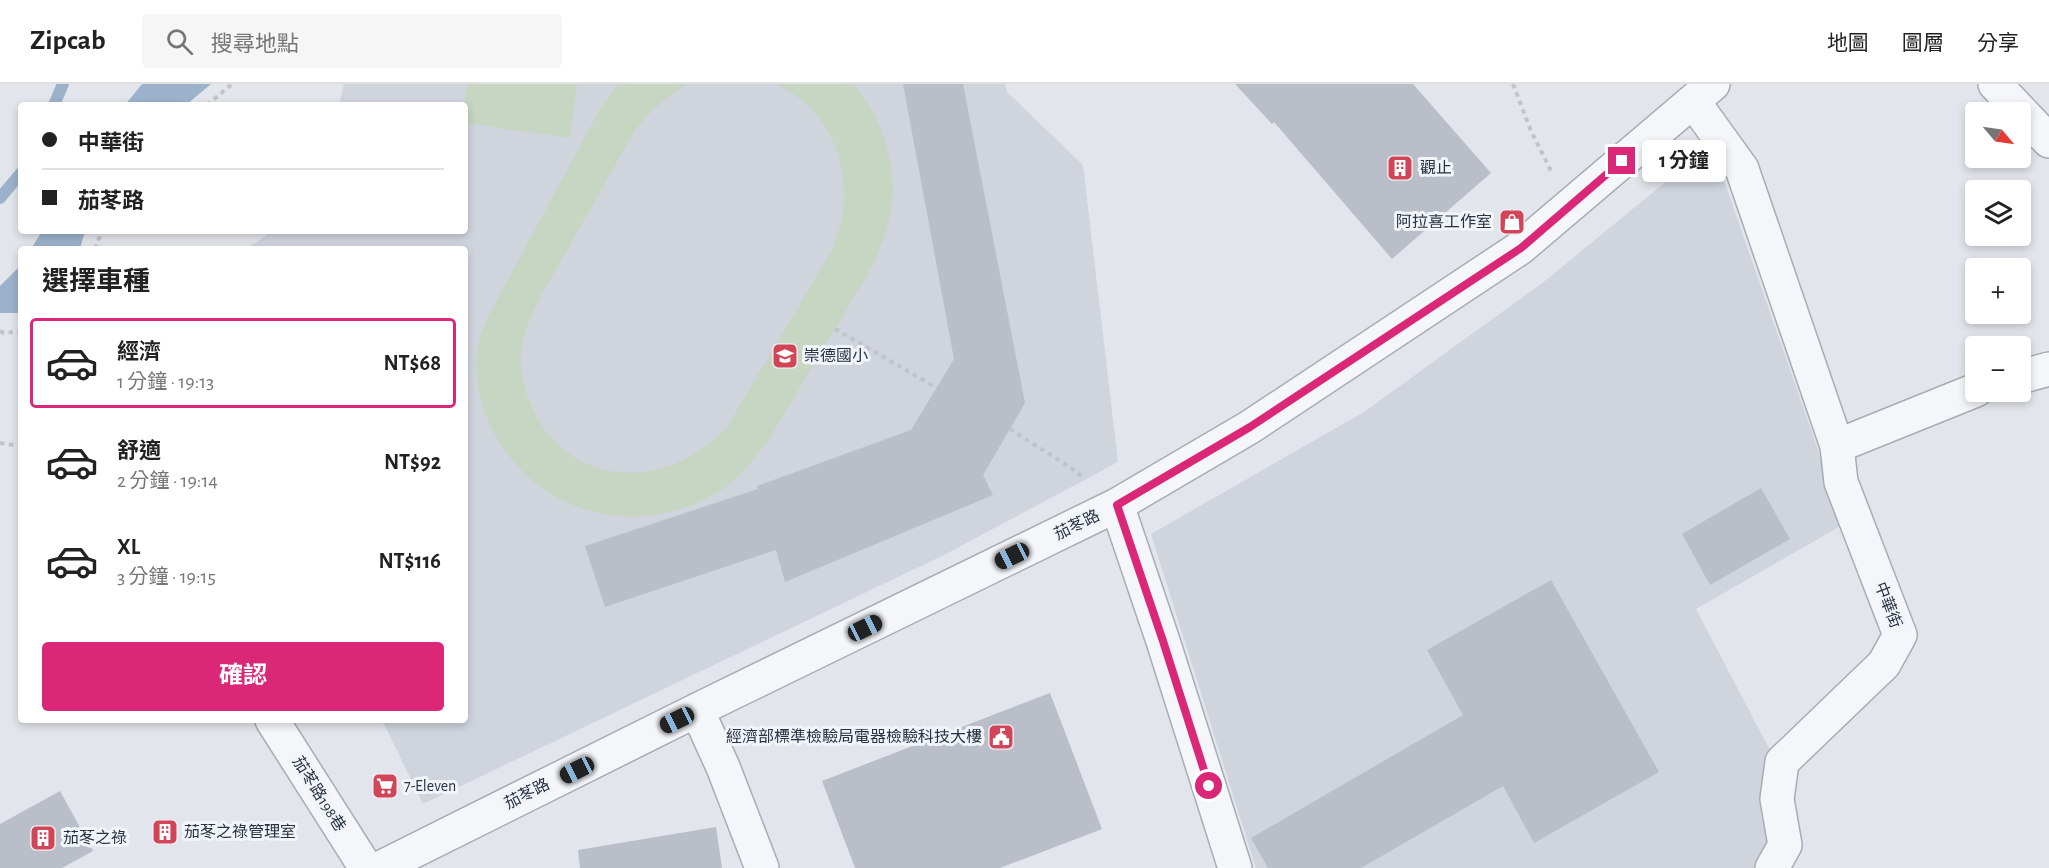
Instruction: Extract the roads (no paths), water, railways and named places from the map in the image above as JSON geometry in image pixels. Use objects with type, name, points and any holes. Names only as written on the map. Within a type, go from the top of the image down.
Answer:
[{"type":"street","points":[[1995,84],[2049,141]]},
{"type":"street","name":"茄苳路","points":[[380,868],[1117,505],[1250,427],[1521,248],[1703,92]]},
{"type":"street","name":"中華街","points":[[1703,92],[1742,169],[1837,446],[1841,482],[1900,635],[1884,664],[1782,762],[1777,799],[1785,845],[1772,868]]},
{"type":"street","points":[[2031,374],[2049,369]]},
{"type":"street","points":[[1837,446],[1965,394]]},
{"type":"street","points":[[1117,505],[1235,868]]},
{"type":"street","points":[[697,710],[723,767],[762,868]]},
{"type":"street","name":"茄苳路198巷","points":[[274,723],[366,868]]},
{"type":"water","points":[[142,84],[211,84],[190,102],[127,102]]},
{"type":"water","points":[[40,234],[84,234],[81,246],[33,246]]},
{"type":"water","points":[[18,268],[18,313],[0,313],[0,286]]},
{"type":"waterway","points":[[55,102],[63,84]]},
{"type":"waterway","points":[[0,198],[18,177]]},
{"type":"place","name":"觀止","points":[[1400,168]]},
{"type":"place","name":"阿拉喜工作室","points":[[1512,222]]},
{"type":"place","name":"崇德國小","points":[[785,356]]},
{"type":"place","name":"經濟部標準檢驗局電器檢驗科技大樓","points":[[1001,737]]},
{"type":"place","name":"7-Eleven","points":[[385,786]]},
{"type":"place","name":"茄苳之祿管理室","points":[[165,832]]},
{"type":"place","name":"茄苳之祿","points":[[43,838]]}]
